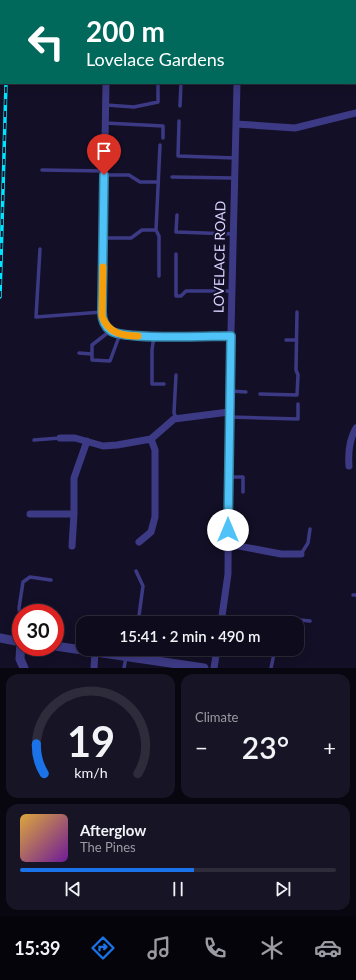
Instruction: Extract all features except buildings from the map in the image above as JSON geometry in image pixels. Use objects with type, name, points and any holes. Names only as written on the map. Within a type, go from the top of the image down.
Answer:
[{"type":"street","points":[[106,84],[102,312],[104,323],[110,330],[120,334],[154,336],[231,336]]},
{"type":"street","name":"LOVELACE ROAD","points":[[222,616],[228,574],[229,415],[237,84]]},
{"type":"street","points":[[236,124],[295,128],[356,113]]},
{"type":"street","points":[[60,438],[75,438],[103,446],[117,445],[151,439],[176,418],[229,415]]},
{"type":"street","points":[[349,466],[348,453],[352,434],[356,428]]},
{"type":"street","points":[[139,542],[151,532],[155,517],[155,450],[151,439]]},
{"type":"street","points":[[72,546],[74,478],[86,441]]},
{"type":"street","points":[[30,514],[74,514]]},
{"type":"street","points":[[228,544],[281,554],[301,554]]},
{"type":"street","points":[[0,638],[12,640]]},
{"type":"street","points":[[64,647],[76,649]]},
{"type":"street","points":[[20,656],[24,668]]},
{"type":"street","points":[[94,668],[95,656]]},
{"type":"street","points":[[141,656],[200,668]]},
{"type":"street","points":[[214,668],[216,656]]},
{"type":"lane","points":[[106,104],[134,107],[158,102],[158,84]]},
{"type":"lane","points":[[180,106],[181,84]]},
{"type":"lane","points":[[179,121],[178,156],[235,158]]},
{"type":"lane","points":[[106,123],[163,126],[163,138]]},
{"type":"lane","points":[[158,276],[159,236],[156,230],[160,145]]},
{"type":"lane","points":[[42,170],[130,175],[140,182],[158,182]]},
{"type":"lane","points":[[172,177],[234,178]]},
{"type":"lane","points":[[177,215],[176,232],[233,234]]},
{"type":"lane","points":[[103,238],[131,238],[142,230],[156,230]]},
{"type":"lane","points":[[40,249],[36,317],[102,312]]},
{"type":"lane","points":[[176,254],[176,296],[181,296],[186,291],[232,292]]},
{"type":"lane","points":[[260,394],[297,395],[297,312]]},
{"type":"lane","points":[[110,330],[92,344],[92,360],[110,361],[120,334]]},
{"type":"lane","points":[[154,336],[152,350],[152,384],[164,384]]},
{"type":"lane","points":[[286,340],[296,340]]},
{"type":"lane","points":[[79,353],[92,354]]},
{"type":"lane","points":[[176,375],[174,413],[176,418]]},
{"type":"lane","points":[[230,391],[246,392]]},
{"type":"lane","points":[[229,415],[298,419],[298,404]]},
{"type":"lane","points":[[34,440],[60,438]]},
{"type":"lane","points":[[228,477],[243,477],[243,492]]},
{"type":"lane","points":[[301,554],[308,543],[310,529]]},
{"type":"lane","points":[[136,571],[143,586],[139,616]]},
{"type":"lane","points":[[20,604],[23,582],[30,577],[51,580]]},
{"type":"lane","points":[[304,620],[310,621]]},
{"type":"lane","points":[[124,668],[130,656]]},
{"type":"lane","points":[[271,668],[273,656]]},
{"type":"railway","points":[[0,297],[6,84]]},
{"type":"slow traffic","points":[[103,267],[102,316],[104,323],[110,330],[120,334],[138,336]]},
{"type":"route","points":[[104,175],[102,316],[104,323],[110,330],[120,334],[132,336],[231,336],[228,530]]}]
